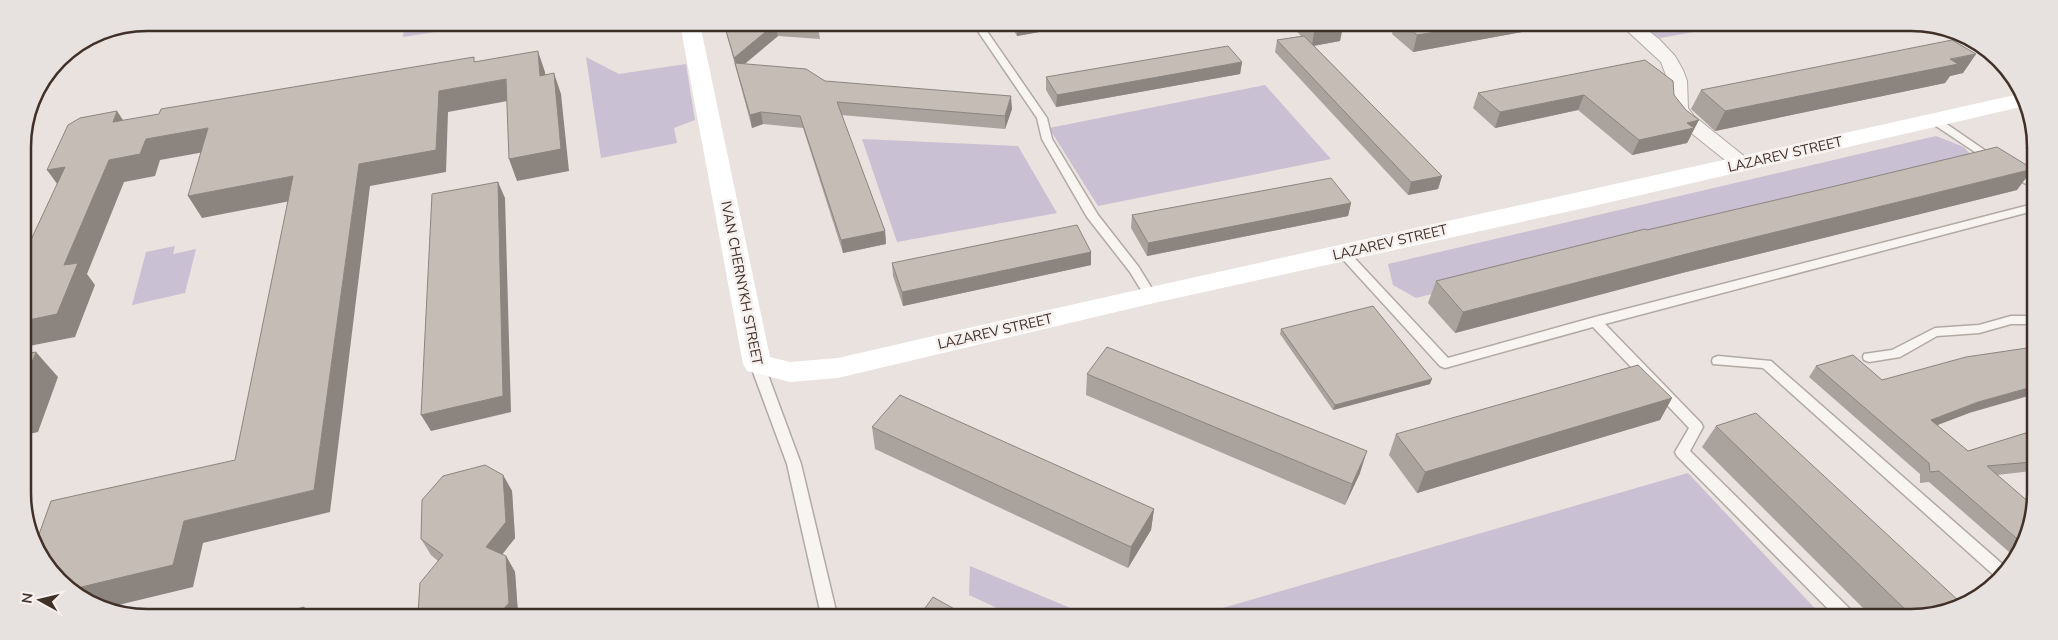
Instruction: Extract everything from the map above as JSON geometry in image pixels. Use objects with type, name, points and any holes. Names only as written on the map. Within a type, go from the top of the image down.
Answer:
[{"type":"street","name":"IVAN CHERNYKH STREET","points":[[691,31],[757,364]]},
{"type":"street","points":[[1638,31],[1661,48],[1676,71],[1679,99],[1678,109],[1687,120],[1742,164]]},
{"type":"street","name":"LAZAREV STREET","points":[[757,364],[790,372],[838,368],[1150,295],[2017,101]]},
{"type":"lane","points":[[983,31],[1042,118],[1047,139],[1093,217],[1134,268],[1150,295]]},
{"type":"lane","points":[[1934,120],[2027,181]]},
{"type":"lane","points":[[1343,252],[1445,363],[1595,321],[2027,209]]},
{"type":"lane","points":[[1869,357],[1895,354],[1935,332],[1979,329],[2011,320],[2027,320]]},
{"type":"lane","points":[[1595,321],[1696,427],[1682,452],[1839,609]]},
{"type":"lane","points":[[1718,361],[1766,364],[1998,569]]},
{"type":"lane","name":"IVAN CHERNYKH STREET","points":[[757,364],[794,464],[829,609]]},
{"type":"shaded area","points":[[404,31],[442,31],[403,37]]},
{"type":"shaded area","points":[[1650,31],[1699,31],[1660,38]]},
{"type":"shaded area","points":[[586,57],[619,74],[686,64],[695,120],[674,128],[677,143],[601,158]]},
{"type":"shaded area","points":[[1265,85],[1331,159],[1098,206],[1049,128]]},
{"type":"shaded area","points":[[1936,136],[1964,147],[1976,161],[1416,298],[1393,285],[1388,264]]},
{"type":"shaded area","points":[[862,139],[1018,146],[1057,213],[897,242]]},
{"type":"shaded area","points":[[175,246],[173,254],[196,249],[185,293],[132,305],[146,252]]},
{"type":"shaded area","points":[[1688,473],[1816,609],[1219,609]]},
{"type":"shaded area","points":[[970,566],[1073,609],[999,609],[969,595]]},
{"type":"building","points":[[726,31],[767,31],[734,58]]},
{"type":"building","points":[[1413,31],[1441,31],[1417,35]]},
{"type":"building","points":[[1304,36],[1442,176],[1411,182],[1277,40]]},
{"type":"building","points":[[1952,40],[1976,54],[1950,59],[1958,64],[1725,111],[1701,90]]},
{"type":"building","points":[[1228,46],[1242,62],[1057,95],[1046,77]]},
{"type":"building","points":[[538,51],[540,76],[554,73],[561,149],[509,159],[506,79],[439,91],[436,150],[359,164],[314,490],[184,521],[173,565],[80,587],[76,585],[55,564],[39,535],[51,501],[235,460],[293,176],[188,196],[208,128],[146,139],[140,154],[109,160],[64,265],[78,263],[57,314],[31,320],[31,240],[65,167],[47,170],[68,125],[80,118],[117,111],[113,122],[159,114],[161,109],[474,57],[474,62]]},
{"type":"building","points":[[1645,60],[1673,81],[1674,95],[1686,110],[1699,120],[1687,123],[1694,128],[1639,140],[1584,95],[1500,112],[1478,93]]},
{"type":"building","points":[[735,63],[806,69],[825,81],[1011,96],[1005,116],[837,102],[885,231],[841,240],[800,116],[761,112],[750,115]]},
{"type":"building","points":[[1997,147],[2027,165],[2027,170],[1694,252],[1463,312],[1436,281],[1645,229]]},
{"type":"building","points":[[1331,178],[1351,203],[1148,243],[1132,215]]},
{"type":"building","points":[[498,182],[503,396],[421,415],[432,194]]},
{"type":"building","points":[[1077,225],[1091,252],[902,292],[892,263]]},
{"type":"building","points":[[1373,306],[1432,379],[1335,405],[1281,329]]},
{"type":"building","points":[[1107,347],[1367,451],[1352,484],[1087,374]]},
{"type":"building","points":[[2027,348],[2027,388],[1978,402],[1931,420],[1968,451],[2027,433],[2027,462],[1987,466],[2027,500],[2023,523],[2017,539],[1939,471],[1930,472],[1929,463],[1816,366],[1853,355],[1882,380],[1966,357]]},
{"type":"building","points":[[36,352],[31,364],[31,353]]},
{"type":"building","points":[[1638,365],[1672,398],[1425,472],[1396,434]]},
{"type":"building","points":[[900,395],[1154,509],[1131,547],[872,427]]},
{"type":"building","points":[[1756,413],[1957,599],[1934,607],[1905,609],[1716,426]]},
{"type":"building","points":[[485,465],[503,475],[506,522],[486,547],[506,556],[509,603],[504,609],[418,609],[420,583],[443,555],[421,539],[422,500],[443,476]]},
{"type":"building","points":[[933,597],[954,609],[924,609]]}]
